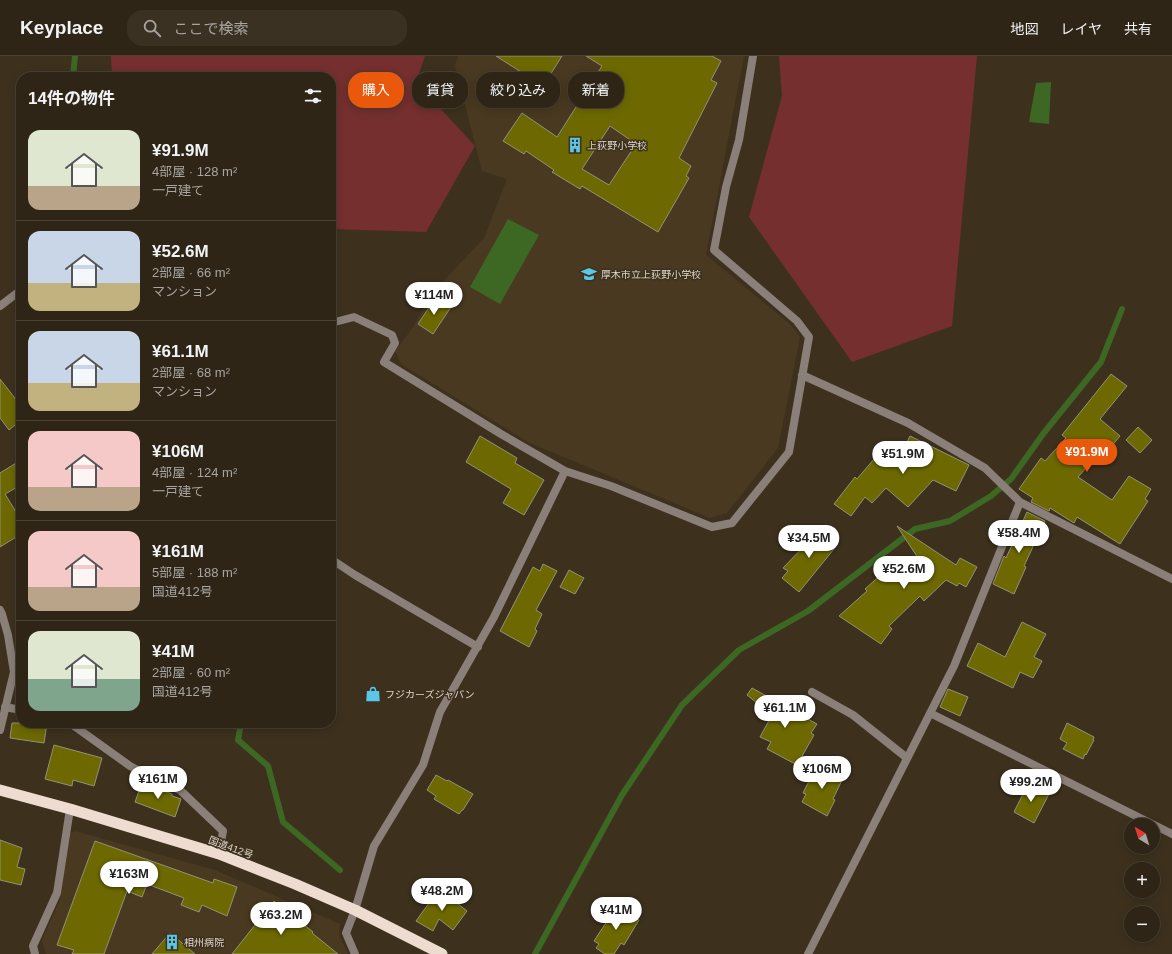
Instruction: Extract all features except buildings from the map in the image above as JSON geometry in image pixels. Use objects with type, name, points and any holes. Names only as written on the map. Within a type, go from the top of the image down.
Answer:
[{"type":"highway","name":"国道412号","points":[[0,790],[70,809],[219,854],[355,910],[442,954]]},
{"type":"street","points":[[336,322],[354,317],[392,335],[395,343],[384,362],[501,434],[565,471],[611,486],[712,527],[732,523],[789,452],[809,337],[797,321],[714,250],[726,187],[739,140],[753,56]]},
{"type":"street","points":[[0,306],[16,294]]},
{"type":"street","points":[[802,375],[908,423],[985,468],[1020,502],[1172,579]]},
{"type":"street","points":[[355,954],[346,933],[355,910],[374,846],[423,765],[440,712],[494,617],[565,471]]},
{"type":"street","points":[[808,954],[954,666],[1020,502]]},
{"type":"street","points":[[336,562],[478,647]]},
{"type":"street","points":[[0,610],[8,634],[14,672],[0,730]]},
{"type":"street","points":[[812,692],[853,715],[907,758]]},
{"type":"street","points":[[5,707],[16,709]]},
{"type":"street","points":[[930,713],[1172,834]]},
{"type":"street","points":[[77,728],[130,766],[180,790],[223,831],[219,854]]},
{"type":"street","points":[[35,954],[32,946],[57,893],[70,809]]},
{"type":"shaded area","points":[[111,56],[425,56],[419,72],[412,72],[412,108],[440,108],[475,146],[426,232],[336,229],[336,72],[112,72]]},
{"type":"shaded area","name":"厚木市立上荻野小学校","points":[[458,56],[744,56],[706,255],[790,324],[800,337],[778,448],[727,513],[710,518],[528,442],[401,364],[395,351],[412,329],[432,293],[484,238],[507,179],[482,171],[466,108],[468,108],[468,72],[457,72],[455,66]]},
{"type":"shaded area","points":[[779,56],[977,56],[952,326],[852,362],[749,217],[782,96]]},
{"type":"shaded area","points":[[1051,82],[1049,124],[1029,122],[1036,83]]},
{"type":"shaded area","points":[[508,219],[539,235],[500,304],[470,287]]},
{"type":"shaded area","points":[[75,831],[215,870],[340,924],[339,935],[348,954],[46,954],[42,940],[60,900],[70,834]]},
{"type":"waterway","points":[[73,72],[75,56]]},
{"type":"waterway","points":[[535,954],[622,795],[682,705],[739,650],[808,611],[915,529],[950,521],[991,496],[1011,479],[1043,434],[1101,362],[1122,309]]},
{"type":"waterway","points":[[240,728],[238,740],[268,766],[283,822],[340,870]]},
{"type":"place","name":"上荻野小学校","points":[[575,145]]},
{"type":"place","name":"厚木市立上荻野小学校","points":[[589,274]]},
{"type":"place","name":"フジカーズジャパン","points":[[373,694]]},
{"type":"place","name":"相州病院","points":[[172,942]]}]
